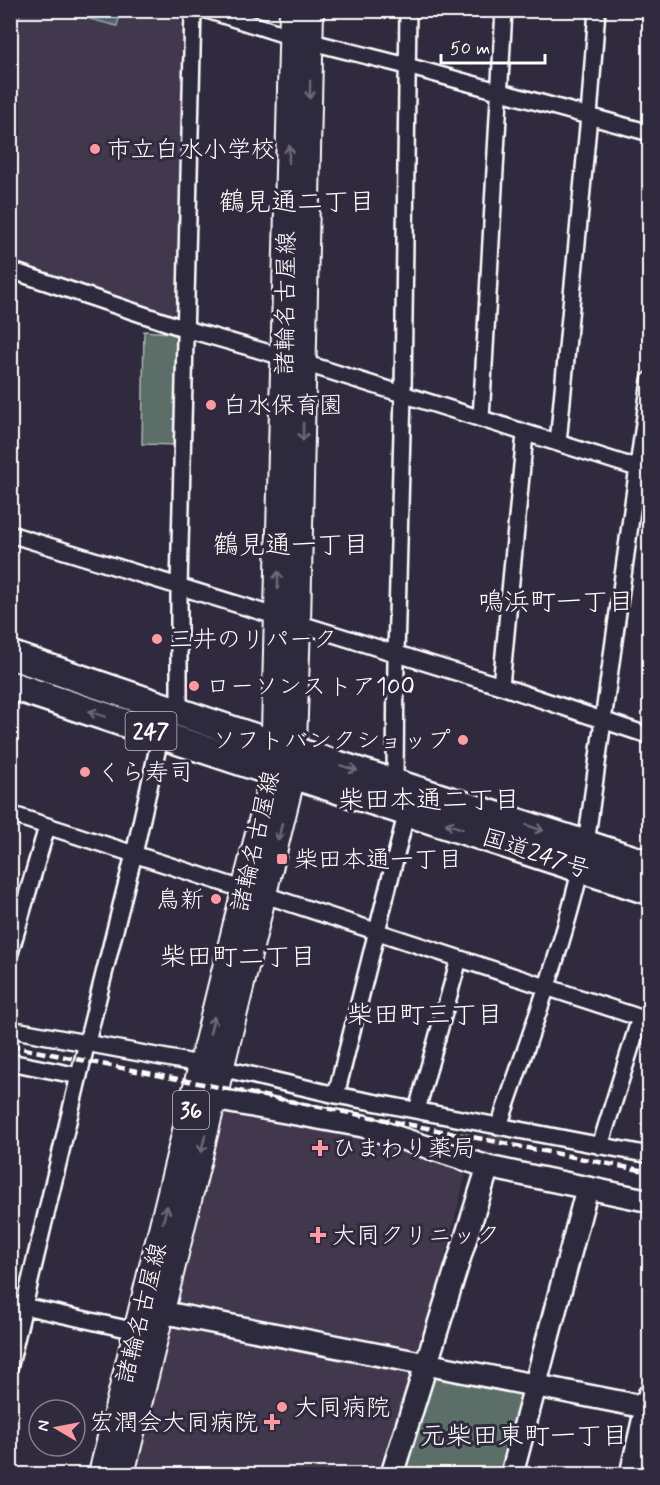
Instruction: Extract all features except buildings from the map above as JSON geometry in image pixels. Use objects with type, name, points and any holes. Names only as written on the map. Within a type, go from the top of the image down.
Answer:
[{"type":"highway","name":"国道247号","points":[[10,655],[178,712],[284,760],[407,811],[584,856],[650,865]]},
{"type":"highway","name":"国道247号","points":[[10,685],[161,734],[395,782],[584,856],[650,891]]},
{"type":"main road","name":"諸輪名古屋線","points":[[292,10],[301,40]]},
{"type":"main road","name":"諸輪名古屋線","points":[[101,1474],[136,1331],[212,1066],[255,893],[284,760],[301,40],[311,10]]},
{"type":"main road","name":"諸輪名古屋線","points":[[122,1474],[214,1099],[212,1066]]},
{"type":"street","points":[[178,712],[193,10]]},
{"type":"street","points":[[207,10],[301,40],[408,66],[650,133]]},
{"type":"street","points":[[395,782],[408,10]]},
{"type":"street","points":[[481,419],[504,10]]},
{"type":"street","points":[[558,443],[597,10]]},
{"type":"street","points":[[10,270],[186,329],[294,360],[644,470]]},
{"type":"street","points":[[499,1126],[546,987],[584,856],[644,470],[650,380]]},
{"type":"street","points":[[501,686],[525,434]]},
{"type":"street","points":[[10,534],[501,686],[650,736]]},
{"type":"street","points":[[10,1365],[18,1304],[79,1077],[161,734]]},
{"type":"street","points":[[336,1095],[407,811]]},
{"type":"street","points":[[10,814],[645,1019],[600,1146]]},
{"type":"street","points":[[10,953],[47,826]]},
{"type":"street","points":[[417,1110],[459,959]]},
{"type":"street","points":[[10,1029],[212,1066],[336,1095],[650,1155]]},
{"type":"street","points":[[10,1062],[79,1077]]},
{"type":"street","points":[[214,1099],[363,1126],[488,1167],[650,1201]]},
{"type":"street","points":[[392,1474],[488,1167]]},
{"type":"street","points":[[512,1474],[588,1189]]},
{"type":"street","points":[[18,1304],[136,1331]]},
{"type":"street","points":[[161,1312],[536,1386],[649,1403],[631,1474]]},
{"type":"shaded area","name":"市立白水小学校","points":[[156,10],[178,16],[183,27],[176,310],[169,315],[11,262],[10,36],[17,11]]},
{"type":"shaded area","name":"大同クリニック","points":[[217,1105],[469,1161],[421,1353],[168,1309]]},
{"type":"shaded area","name":"宏潤会大同病院","points":[[167,1322],[416,1369],[383,1474],[132,1474]]},
{"type":"green space","points":[[144,331],[182,334],[178,445],[142,444]]},
{"type":"green space","points":[[429,1372],[530,1390],[507,1474],[398,1474]]},
{"type":"water","points":[[68,10],[121,11],[117,26],[67,13]]},
{"type":"tunnel","points":[[488,1167],[499,1126]]},
{"type":"railway","points":[[10,1046],[650,1172]]},
{"type":"place","name":"市立白水小学校","points":[[95,149]]},
{"type":"place","name":"白水保育園","points":[[211,405]]},
{"type":"place","name":"三井のリパーク","points":[[157,639]]},
{"type":"place","name":"ローソンストア100","points":[[194,686]]},
{"type":"place","name":"ソフトバンクショップ","points":[[463,740]]},
{"type":"place","name":"くら寿司","points":[[85,772]]},
{"type":"place","name":"柴田本通一丁目","points":[[282,859]]},
{"type":"place","name":"鳥新","points":[[216,899]]},
{"type":"place","name":"ひまわり薬局","points":[[320,1148]]},
{"type":"place","name":"大同クリニック","points":[[318,1235]]},
{"type":"place","name":"大同病院","points":[[282,1407]]},
{"type":"place","name":"宏潤会大同病院","points":[[272,1422]]},
{"type":"district","name":"鶴見通二丁目","points":[[297,201]]},
{"type":"district","name":"鶴見通一丁目","points":[[291,544]]},
{"type":"district","name":"鳴浜町一丁目","points":[[556,601]]},
{"type":"district","name":"柴田本通二丁目","points":[[429,799]]},
{"type":"district","name":"柴田町二丁目","points":[[238,956]]},
{"type":"district","name":"柴田町三丁目","points":[[425,1014]]},
{"type":"district","name":"元柴田東町一丁目","points":[[524,1435]]}]
